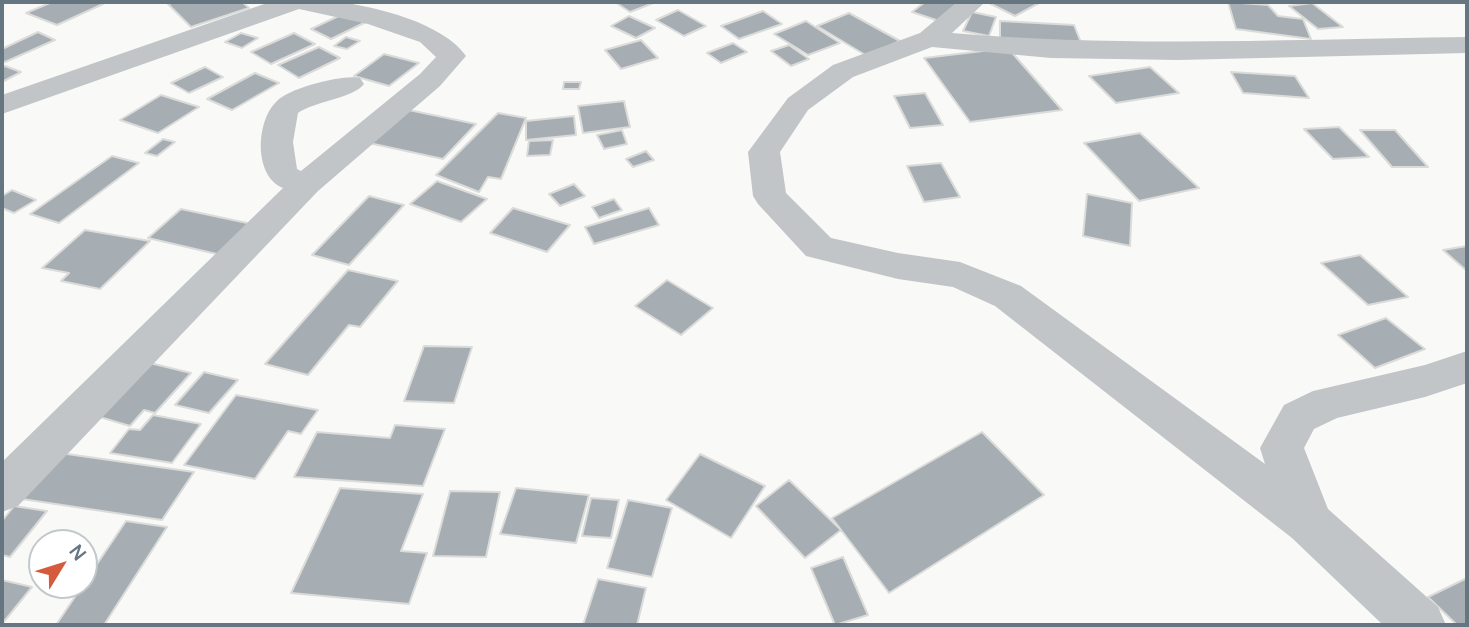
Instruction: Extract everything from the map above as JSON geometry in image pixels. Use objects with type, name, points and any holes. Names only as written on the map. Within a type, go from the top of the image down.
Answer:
[{"type":"street","points":[[2,105],[294,2]]},
{"type":"street","points":[[2,492],[306,184],[430,80],[452,56],[429,36],[375,18],[303,2]]},
{"type":"street","points":[[375,18],[411,2]]},
{"type":"street","points":[[972,2],[929,38],[843,71],[798,104],[764,152],[770,196],[819,247],[898,266],[960,275],[1008,296],[1309,523],[1420,625]]},
{"type":"street","points":[[929,38],[1051,50],[1180,52],[1467,45]]},
{"type":"street","points":[[306,184],[286,177],[282,170],[276,130],[281,115],[289,105],[350,84]]},
{"type":"street","points":[[1309,523],[1282,448],[1299,417],[1328,403],[1425,381],[1467,367]]},
{"type":"building","points":[[52,2],[103,4],[57,25],[26,13]]},
{"type":"building","points":[[242,2],[249,8],[191,27],[168,4]]},
{"type":"building","points":[[615,2],[656,2],[630,12]]},
{"type":"building","points":[[925,2],[963,3],[939,21],[912,12]]},
{"type":"building","points":[[987,2],[1041,2],[1015,16]]},
{"type":"building","points":[[1228,2],[1268,5],[1278,16],[1303,19],[1311,39],[1236,29]]},
{"type":"building","points":[[1312,3],[1343,27],[1318,29],[1289,6]]},
{"type":"building","points":[[678,10],[706,26],[684,36],[656,20]]},
{"type":"building","points":[[763,11],[782,24],[739,39],[721,26]]},
{"type":"building","points":[[972,12],[996,17],[989,36],[963,31]]},
{"type":"building","points":[[345,13],[366,22],[331,39],[311,29]]},
{"type":"building","points":[[849,13],[900,41],[867,56],[817,26]]},
{"type":"building","points":[[629,16],[655,28],[636,38],[611,26]]},
{"type":"building","points":[[806,21],[840,43],[808,55],[774,34]]},
{"type":"building","points":[[1000,21],[1074,25],[1082,45],[1000,38]]},
{"type":"building","points":[[38,32],[55,40],[2,61],[2,49]]},
{"type":"building","points":[[241,33],[258,38],[242,48],[225,42]]},
{"type":"building","points":[[294,33],[315,44],[271,64],[251,52]]},
{"type":"building","points":[[346,37],[360,41],[347,49],[334,46]]},
{"type":"building","points":[[641,40],[658,58],[621,69],[605,50]]},
{"type":"building","points":[[733,43],[747,52],[721,63],[707,53]]},
{"type":"building","points":[[789,45],[809,59],[791,66],[771,51]]},
{"type":"building","points":[[319,47],[340,58],[299,78],[278,65]]},
{"type":"building","points":[[1008,48],[1062,110],[970,122],[924,58]]},
{"type":"building","points":[[384,54],[419,63],[389,86],[354,76]]},
{"type":"building","points":[[2,67],[21,72],[2,82]]},
{"type":"building","points":[[205,67],[223,77],[189,93],[171,83]]},
{"type":"building","points":[[1150,67],[1179,93],[1116,103],[1089,76]]},
{"type":"building","points":[[1231,72],[1295,76],[1309,98],[1243,93]]},
{"type":"building","points":[[255,73],[279,83],[232,110],[207,99]]},
{"type":"building","points":[[564,82],[581,82],[579,89],[563,89]]},
{"type":"building","points":[[925,93],[943,125],[910,128],[894,96]]},
{"type":"building","points":[[161,95],[199,107],[158,133],[120,120]]},
{"type":"building","points":[[624,101],[630,127],[583,133],[578,106]]},
{"type":"building","points":[[404,109],[476,124],[443,159],[369,143]]},
{"type":"building","points":[[498,113],[526,118],[501,179],[488,177],[479,192],[436,175]]},
{"type":"building","points":[[574,116],[576,135],[526,140],[526,121]]},
{"type":"building","points":[[1339,127],[1369,157],[1333,159],[1304,129]]},
{"type":"building","points":[[622,130],[627,144],[604,149],[597,135]]},
{"type":"building","points":[[1360,130],[1395,130],[1428,167],[1392,167]]},
{"type":"building","points":[[1140,133],[1199,188],[1139,201],[1084,143]]},
{"type":"building","points":[[163,139],[175,142],[157,156],[145,153]]},
{"type":"building","points":[[553,140],[550,155],[527,156],[529,141]]},
{"type":"building","points":[[646,151],[654,160],[633,167],[626,159]]},
{"type":"building","points":[[112,156],[139,163],[59,223],[30,214]]},
{"type":"building","points":[[941,163],[960,197],[924,202],[907,166]]},
{"type":"building","points":[[437,181],[487,199],[461,222],[410,204]]},
{"type":"building","points":[[574,184],[585,196],[560,206],[549,194]]},
{"type":"building","points":[[12,190],[36,200],[14,213],[2,208],[2,196]]},
{"type":"building","points":[[1087,194],[1132,203],[1130,246],[1083,236]]},
{"type":"building","points":[[369,196],[404,205],[349,265],[312,255]]},
{"type":"building","points":[[614,199],[622,210],[599,218],[592,207]]},
{"type":"building","points":[[513,208],[570,225],[547,252],[490,233]]},
{"type":"building","points":[[649,208],[659,225],[594,244],[585,227]]},
{"type":"building","points":[[181,209],[252,224],[221,255],[148,238]]},
{"type":"building","points":[[85,230],[150,241],[100,289],[61,281],[69,273],[42,268]]},
{"type":"building","points":[[1467,246],[1467,271],[1443,250]]},
{"type":"building","points":[[1360,255],[1408,297],[1368,305],[1321,263]]},
{"type":"building","points":[[348,270],[398,281],[360,327],[349,325],[308,375],[265,364]]},
{"type":"building","points":[[667,280],[713,308],[681,335],[635,306]]},
{"type":"building","points":[[1386,318],[1425,349],[1375,368],[1338,335]]},
{"type":"building","points":[[424,346],[472,347],[454,403],[404,401]]},
{"type":"building","points":[[146,362],[191,373],[155,413],[144,410],[130,426],[93,415]]},
{"type":"building","points":[[204,372],[238,380],[209,413],[175,405]]},
{"type":"building","points":[[236,395],[318,410],[301,434],[288,431],[255,479],[184,465]]},
{"type":"building","points":[[153,415],[201,424],[172,463],[110,453],[129,429],[140,430]]},
{"type":"building","points":[[395,425],[445,429],[423,486],[294,477],[317,432],[390,438]]},
{"type":"building","points":[[982,432],[1044,495],[889,593],[832,518]]},
{"type":"building","points":[[60,453],[194,472],[162,520],[22,499]]},
{"type":"building","points":[[700,454],[765,486],[731,538],[666,500]]},
{"type":"building","points":[[789,480],[841,530],[805,558],[756,506]]},
{"type":"building","points":[[340,488],[423,494],[401,551],[427,553],[409,604],[291,593]]},
{"type":"building","points":[[516,488],[589,495],[576,543],[500,534]]},
{"type":"building","points":[[450,491],[500,492],[486,557],[433,556]]},
{"type":"building","points":[[591,498],[619,500],[611,538],[582,536]]},
{"type":"building","points":[[628,500],[672,508],[652,577],[607,568]]},
{"type":"building","points":[[14,506],[47,511],[33,529],[28,529],[28,535],[10,557],[2,555],[2,521]]},
{"type":"building","points":[[126,521],[167,527],[104,625],[56,625],[74,599],[98,599],[98,563]]},
{"type":"building","points":[[843,557],[868,615],[835,625],[811,568]]},
{"type":"building","points":[[1467,578],[1467,625],[1457,625],[1428,597]]},
{"type":"building","points":[[598,579],[646,588],[637,625],[583,625]]},
{"type":"building","points":[[2,580],[28,586],[28,592],[2,624]]}]
